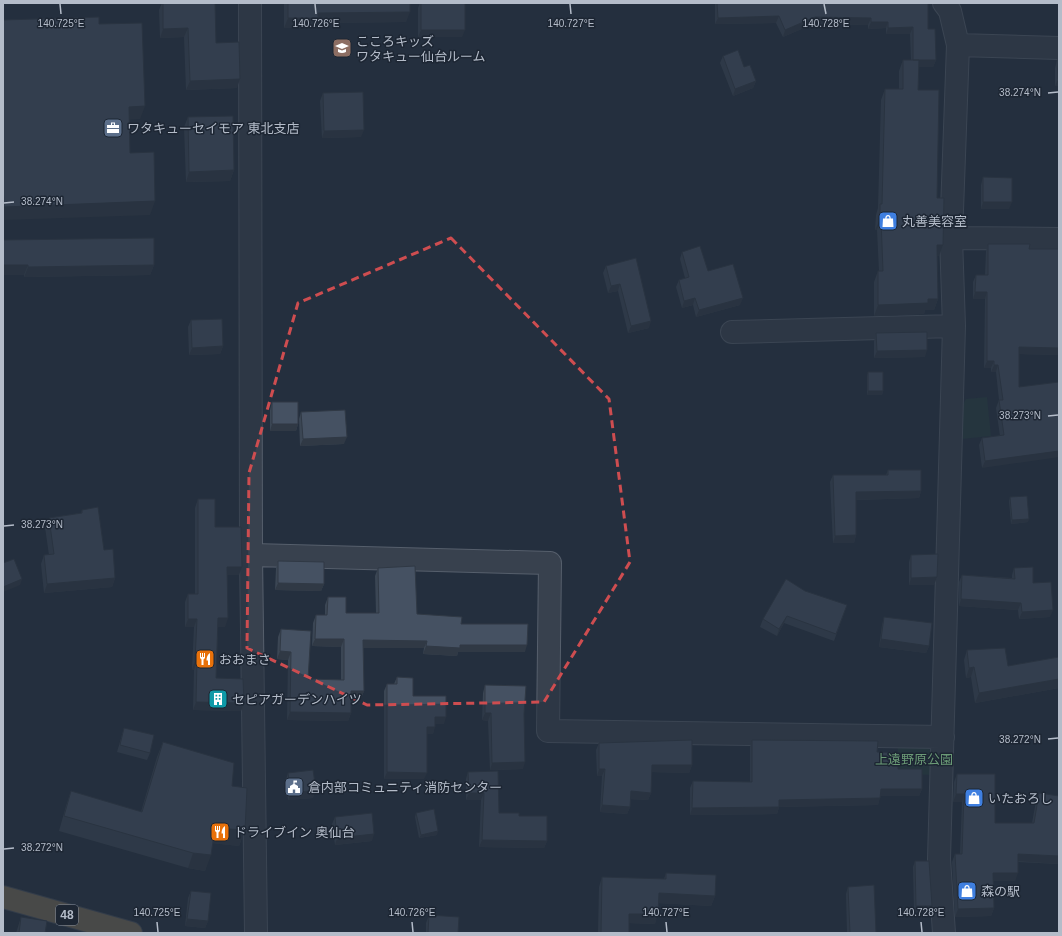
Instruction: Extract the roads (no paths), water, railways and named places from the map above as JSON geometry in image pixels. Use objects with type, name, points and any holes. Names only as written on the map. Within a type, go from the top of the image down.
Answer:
[{"type":"highway","name":"48","points":[[3,897],[131,933]]},
{"type":"street","points":[[250,3],[251,555],[256,933]]},
{"type":"street","points":[[944,3],[950,11],[958,45],[951,238],[954,326],[939,859],[944,933]]},
{"type":"street","points":[[958,45],[1059,48]]},
{"type":"street","points":[[951,238],[1059,239]]},
{"type":"street","points":[[732,332],[954,326]]},
{"type":"street","points":[[251,555],[550,563],[548,730],[943,737]]},
{"type":"place","name":"こころキッズ ワタキュー仙台ルーム","points":[[342,48]]},
{"type":"place","name":"ワタキューセイモア 東北支店","points":[[113,128]]},
{"type":"place","name":"丸善美容室","points":[[888,221]]},
{"type":"place","name":"おおまさ","points":[[205,659]]},
{"type":"place","name":"セピアガーデンハイツ","points":[[218,699]]},
{"type":"place","name":"倉内部コミュニティ消防センター","points":[[294,787]]},
{"type":"place","name":"いたおろし","points":[[974,798]]},
{"type":"place","name":"ドライブイン 奥仙台","points":[[220,832]]},
{"type":"place","name":"森の駅","points":[[967,891]]},
{"type":"park label","name":"上遠野原公園","points":[[914,759]]}]
